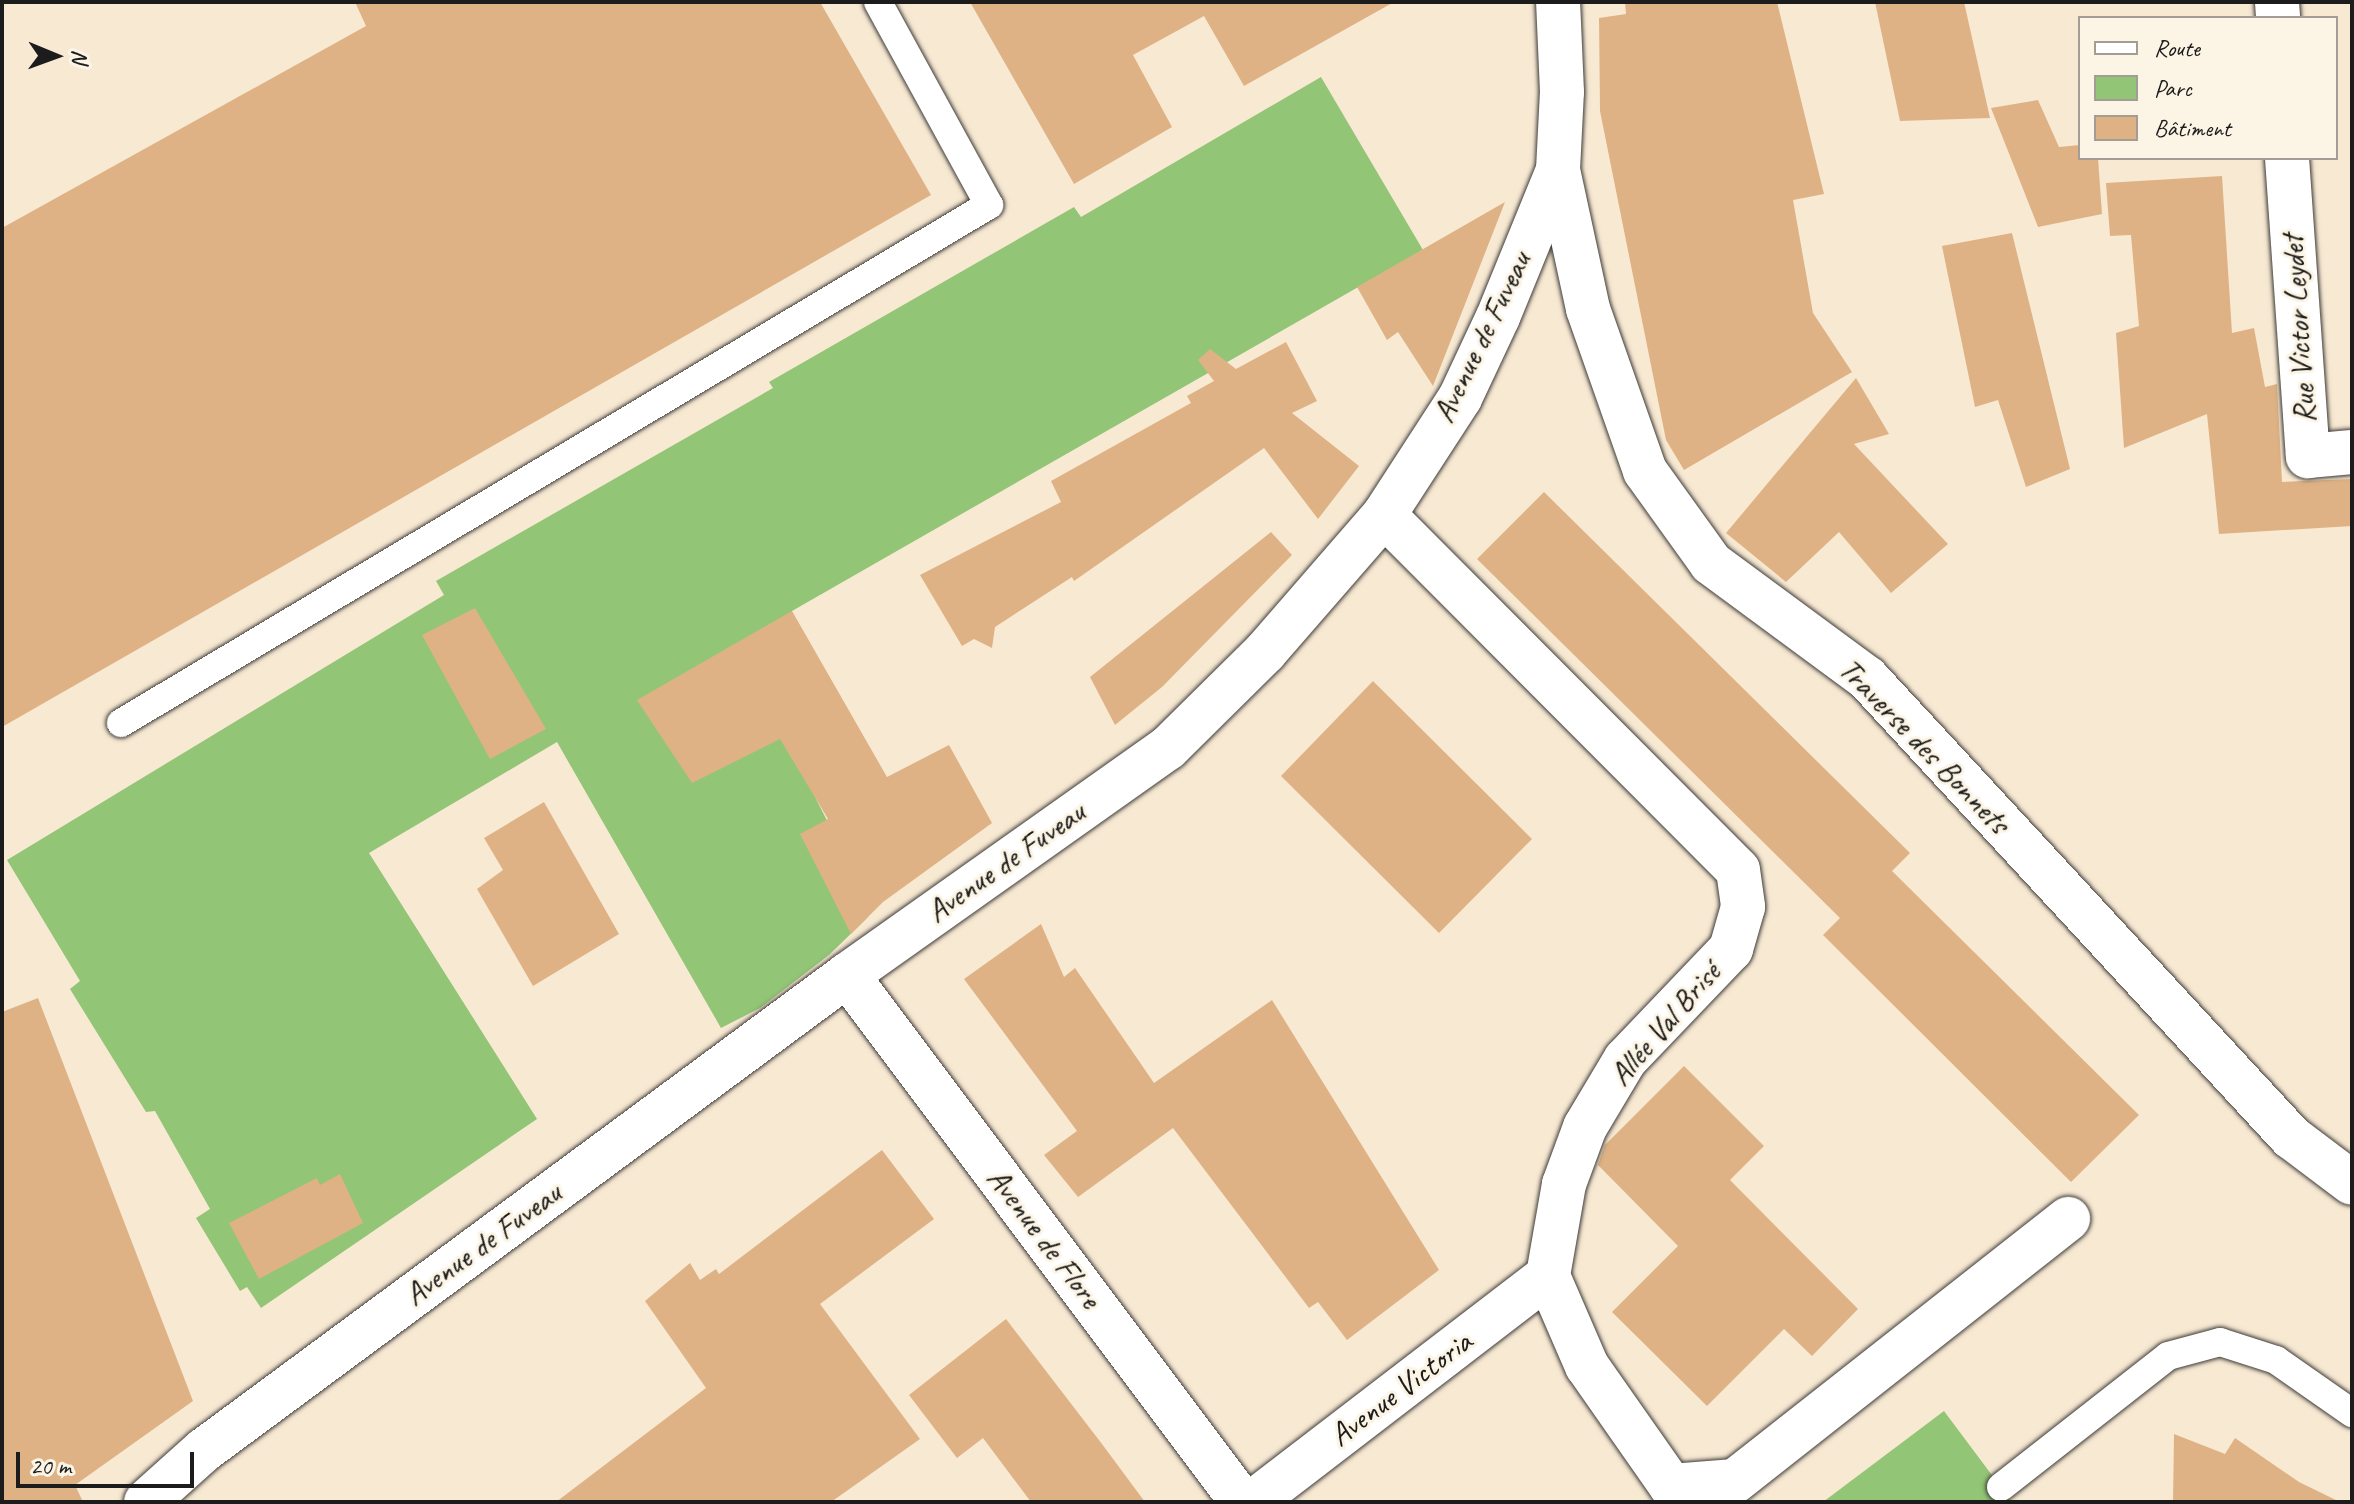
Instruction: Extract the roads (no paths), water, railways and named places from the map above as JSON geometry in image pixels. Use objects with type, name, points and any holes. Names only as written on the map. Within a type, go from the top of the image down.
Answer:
[{"type":"street","name":"Avenue de Fuveau","points":[[146,1502],[204,1450],[847,975],[1168,748],[1265,652],[1384,515],[1460,398],[1558,170],[1562,92],[1558,2]]},
{"type":"street","name":"Rue Victor Leydet","points":[[2287,160],[2308,456],[2352,452]]},
{"type":"street","name":"Traverse des Bonnets","points":[[1558,170],[1588,309],[1645,471],[1711,563],[1867,678],[2291,1137],[2352,1183]]},
{"type":"street","name":"Allée Val Brisé","points":[[1384,515],[1738,870],[1743,907],[1731,949],[1625,1060],[1585,1127],[1564,1184],[1548,1276]]},
{"type":"street","name":"Avenue de Flore","points":[[847,975],[1242,1502]]},
{"type":"street","points":[[1548,1276],[1587,1366],[1671,1486],[1735,1481],[2068,1219]]},
{"type":"street","name":"Avenue Victoria","points":[[1253,1502],[1548,1276]]},
{"type":"lane","points":[[121,723],[989,205],[878,2]]},
{"type":"lane","points":[[2001,1487],[2168,1356],[2220,1342],[2276,1360],[2352,1413]]}]
